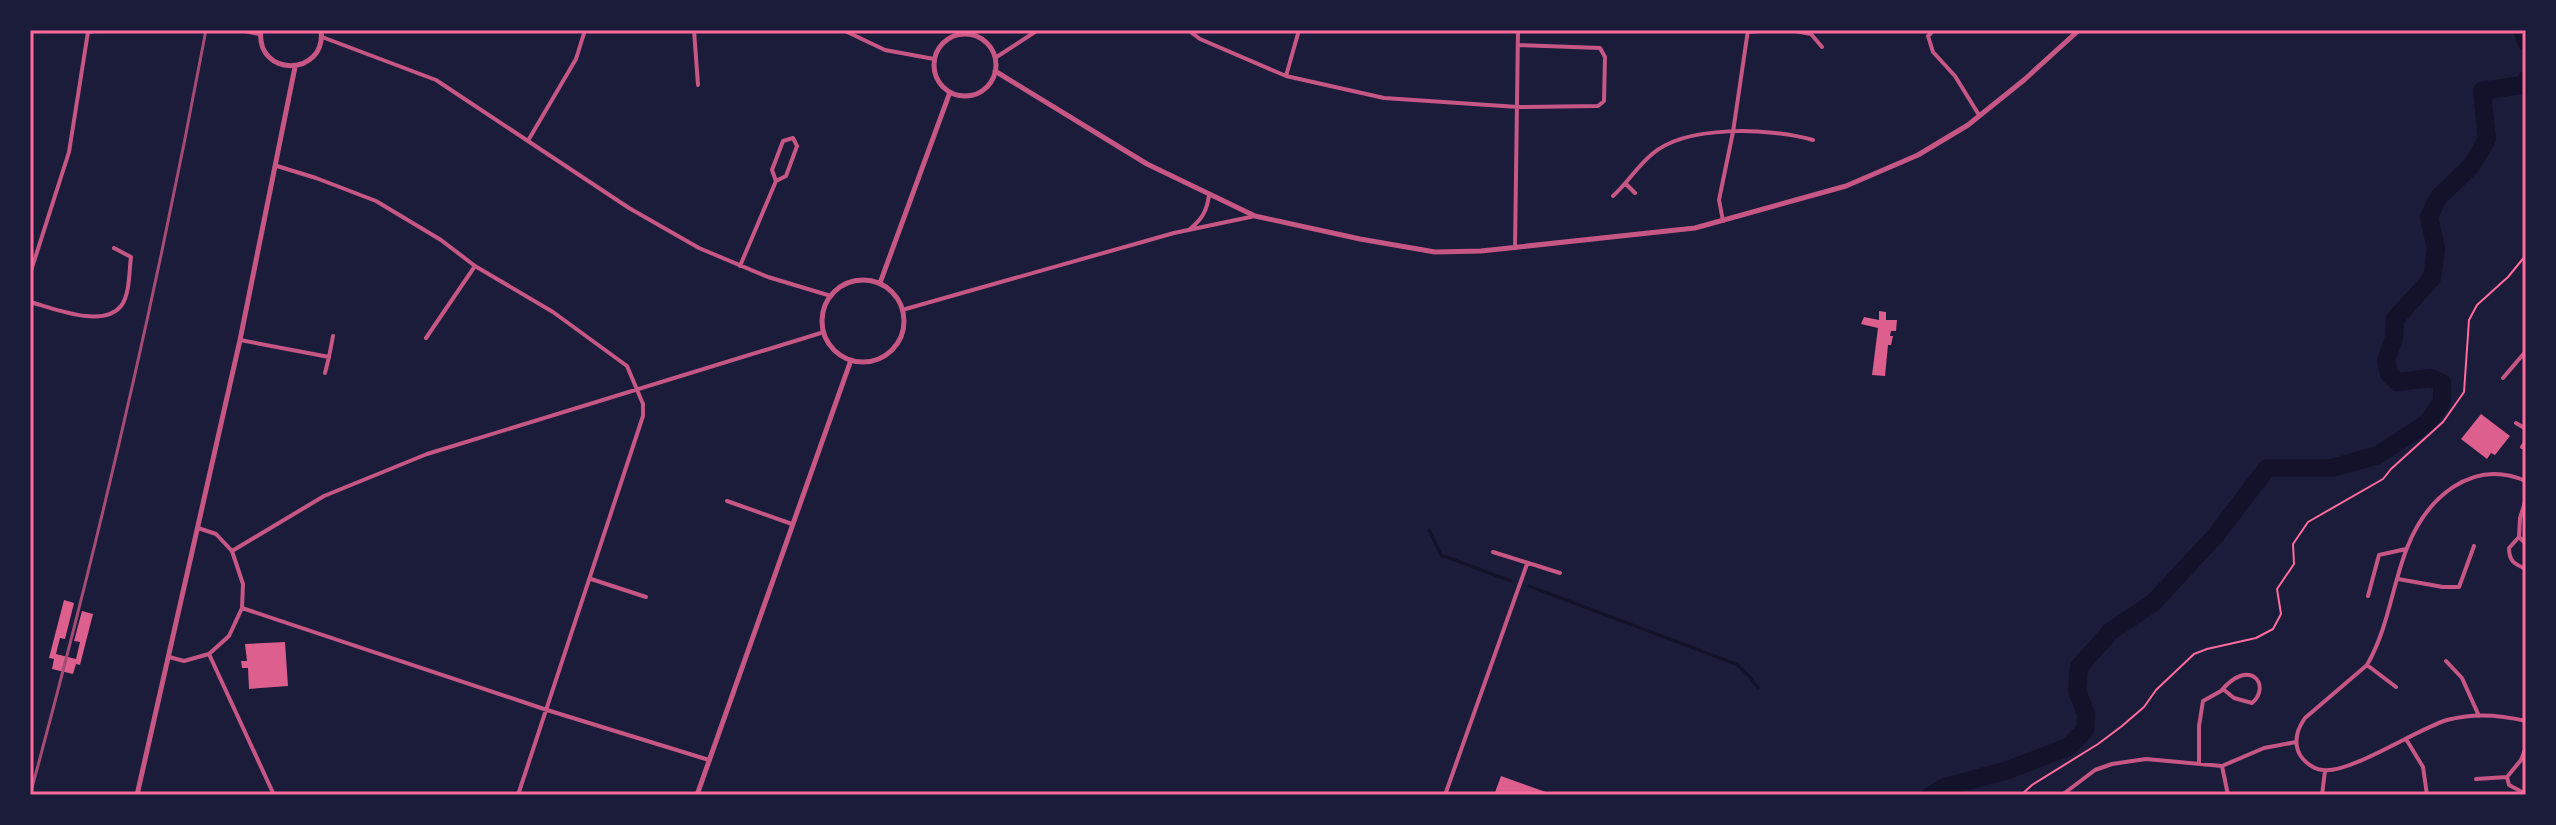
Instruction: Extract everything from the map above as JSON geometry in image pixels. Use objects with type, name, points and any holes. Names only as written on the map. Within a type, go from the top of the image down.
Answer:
[{"type":"street","points":[[81,30],[106,30]]},
{"type":"street","points":[[240,30],[260,32],[261,44],[273,61],[282,66],[295,67],[313,57],[319,48],[321,34],[436,80],[652,221],[699,248],[740,266],[831,296]]},
{"type":"street","points":[[529,139],[576,59],[585,30]]},
{"type":"street","points":[[694,30],[698,85]]},
{"type":"street","points":[[843,30],[885,50],[934,59]]},
{"type":"street","points":[[995,58],[1038,30]]},
{"type":"street","points":[[1188,30],[1200,39],[1286,76],[1384,98],[1549,108],[1602,105],[1605,97],[1603,50],[1594,47],[1518,45]]},
{"type":"street","points":[[1286,76],[1299,30]]},
{"type":"street","points":[[1515,249],[1518,30]]},
{"type":"street","points":[[1723,222],[1719,200],[1748,31],[1771,30]]},
{"type":"street","points":[[1790,30],[1811,34],[1822,47]]},
{"type":"street","points":[[1934,30],[1928,36],[1933,52],[1955,76],[1979,115]]},
{"type":"street","points":[[995,71],[1147,164],[1255,216],[1435,252],[1515,249],[1695,228],[1846,186],[1918,155],[1968,125],[2079,30]]},
{"type":"street","points":[[30,274],[69,152],[88,32]]},
{"type":"street","points":[[968,32],[985,42],[995,58],[995,71],[990,83],[980,92],[968,96],[950,92],[938,80],[934,59],[946,41],[968,32]]},
{"type":"street","points":[[137,795],[240,340],[295,67]]},
{"type":"street","points":[[880,283],[950,92]]},
{"type":"street","points":[[1613,196],[1652,154],[1672,141],[1694,135],[1733,132],[1793,134],[1813,140]]},
{"type":"street","points":[[740,266],[776,181],[786,176],[797,146],[793,138],[783,141],[772,170],[776,181]]},
{"type":"street","points":[[277,166],[376,201],[441,240],[475,266],[553,312],[627,366],[637,388],[643,404],[643,416],[518,795]]},
{"type":"street","points":[[1626,184],[1635,193]]},
{"type":"street","points":[[1188,231],[1207,210],[1209,195]]},
{"type":"street","points":[[902,310],[1188,231],[1255,216]]},
{"type":"street","points":[[30,302],[89,317],[113,313],[125,298],[131,257],[114,248]]},
{"type":"street","points":[[426,338],[475,266]]},
{"type":"street","points":[[856,281],[880,283],[897,298],[902,310],[902,334],[892,350],[869,361],[841,357],[831,347],[824,332],[823,314],[831,296],[842,286],[856,281]]},
{"type":"street","points":[[232,551],[324,496],[427,454],[824,332]]},
{"type":"street","points":[[325,373],[333,336]]},
{"type":"street","points":[[240,340],[329,357]]},
{"type":"street","points":[[2503,378],[2526,351]]},
{"type":"street","points":[[697,795],[851,360]]},
{"type":"street","points":[[2516,423],[2526,429]]},
{"type":"street","points":[[2522,447],[2526,441]]},
{"type":"street","points":[[2526,481],[2516,476],[2481,474],[2462,480],[2445,491],[2428,509],[2406,549],[2383,629],[2367,665],[2305,718],[2298,728],[2296,742],[2303,759],[2325,771],[2356,762],[2445,721],[2479,716],[2526,721]]},
{"type":"street","points":[[2526,499],[2520,518],[2519,537],[2509,548],[2512,563],[2526,569]]},
{"type":"street","points":[[727,501],[792,524]]},
{"type":"street","points":[[169,657],[184,661],[209,654],[229,636],[242,608],[243,584],[232,551],[216,534],[197,528]]},
{"type":"street","points":[[2519,537],[2526,544]]},
{"type":"street","points":[[2398,579],[2459,587],[2474,546]]},
{"type":"street","points":[[2368,596],[2379,555],[2406,549]]},
{"type":"street","points":[[1493,552],[1560,573]]},
{"type":"street","points":[[1445,795],[1527,564]]},
{"type":"street","points":[[591,579],[646,597]]},
{"type":"street","points":[[242,608],[547,710],[709,760]]},
{"type":"street","points":[[209,654],[274,795]]},
{"type":"street","points":[[2446,661],[2462,678],[2479,716]]},
{"type":"street","points":[[2367,665],[2396,687]]},
{"type":"street","points":[[2199,763],[2203,701],[2243,673],[2250,674],[2258,681],[2260,688],[2259,695],[2252,703],[2234,698],[2223,689]]},
{"type":"street","points":[[2406,739],[2423,767],[2427,795]]},
{"type":"street","points":[[2062,795],[2095,770],[2112,764],[2146,759],[2222,766],[2264,748],[2296,742]]},
{"type":"street","points":[[2476,779],[2507,777],[2521,760],[2526,747]]},
{"type":"street","points":[[2222,766],[2228,795]]},
{"type":"street","points":[[2322,795],[2325,771]]},
{"type":"street","points":[[2507,777],[2509,785],[2526,794]]},
{"type":"path","points":[[2021,795],[2122,726],[2194,654],[2256,638],[2273,629],[2281,614],[2277,589],[2294,564],[2293,544],[2298,535],[2308,522],[2321,513],[2383,479],[2443,422],[2464,392],[2469,320],[2477,305],[2508,277],[2526,255]]},
{"type":"building","points":[[1879,311],[1886,312],[1886,320],[1897,320],[1896,331],[1891,331],[1891,345],[1888,345],[1885,376],[1872,375],[1878,328],[1861,324],[1864,317],[1879,320]]},
{"type":"building","points":[[2481,414],[2510,436],[2495,455],[2491,453],[2487,459],[2461,439]]},
{"type":"building","points":[[64,600],[74,603],[65,639],[60,638],[56,654],[76,659],[80,642],[74,641],[82,611],[93,614],[80,665],[76,664],[73,674],[52,669],[54,659],[49,658]]},
{"type":"building","points":[[285,642],[288,686],[249,689],[248,668],[242,668],[241,661],[247,661],[245,644]]},
{"type":"building","points":[[1501,776],[1554,795],[1494,795]]},
{"type":"waterway","points":[[2522,30],[2526,42]]},
{"type":"waterway","points":[[1931,795],[1945,787],[2008,770],[2068,747],[2085,730],[2086,714],[2077,691],[2079,667],[2111,631],[2153,603],[2216,535],[2267,468],[2332,468],[2378,455],[2427,423],[2442,402],[2442,383],[2431,378],[2397,382],[2389,374],[2386,361],[2394,338],[2395,319],[2432,278],[2436,249],[2429,217],[2438,198],[2472,165],[2487,139],[2482,91],[2522,85],[2526,80]]},
{"type":"waterway","points":[[1429,530],[1441,555],[1511,581]]},
{"type":"waterway","points":[[1529,586],[1736,664],[1758,688]]},
{"type":"railway","points":[[30,795],[126,414],[206,30]]}]
